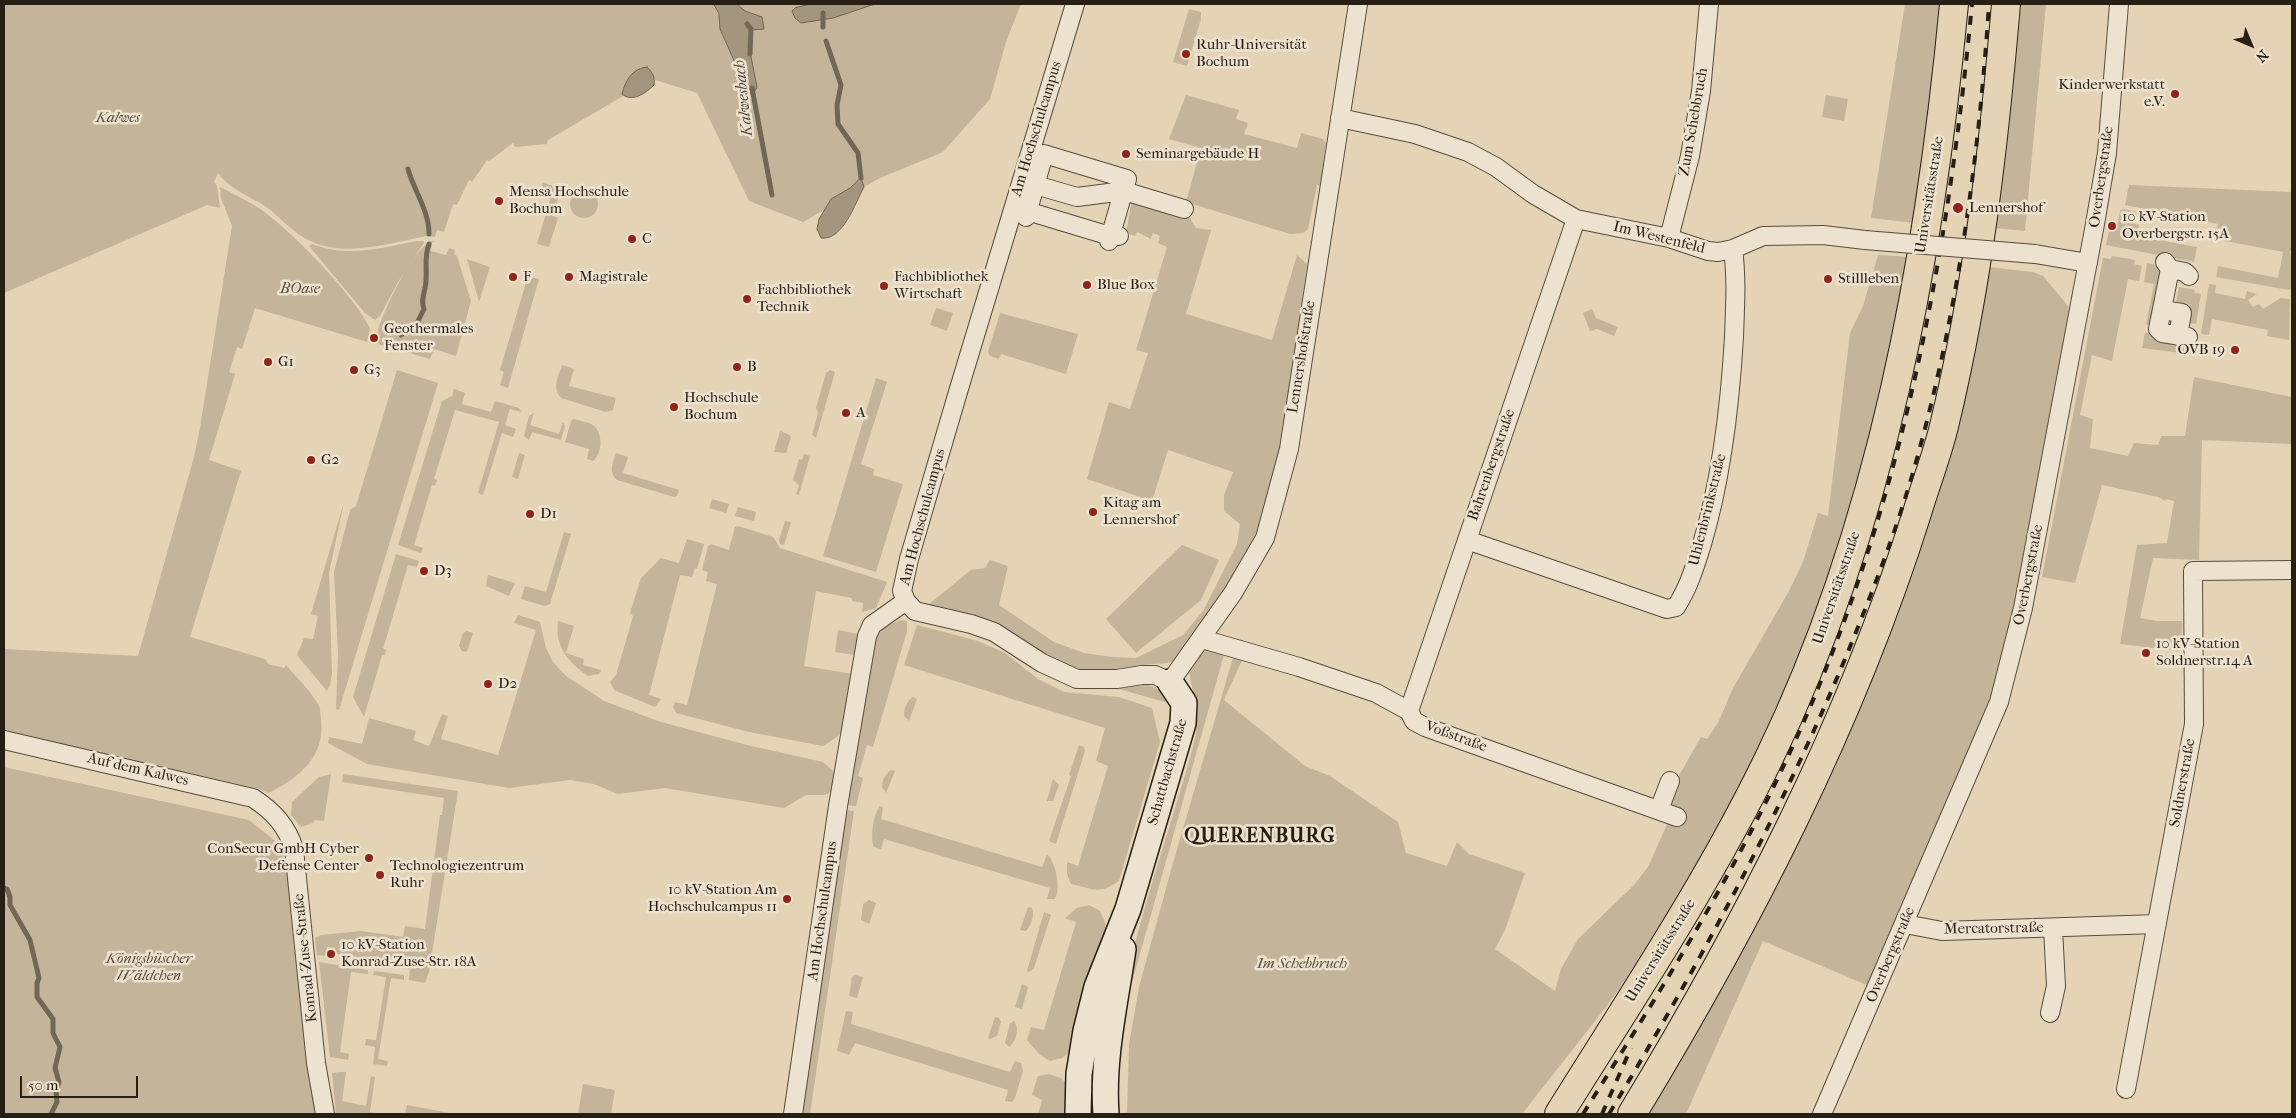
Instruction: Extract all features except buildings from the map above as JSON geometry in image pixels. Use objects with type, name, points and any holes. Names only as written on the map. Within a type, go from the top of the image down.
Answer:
[{"type":"highway","name":"Universitätsstraße","points":[[1559,1114],[1722,851],[1770,755],[1820,639],[1860,520],[1879,455],[1896,384],[1930,207],[1946,87],[1954,4]]},
{"type":"highway","points":[[1632,1114],[1690,1018],[1784,841],[1853,690],[1886,606],[1944,425],[1969,315],[1987,198],[2006,4]]},
{"type":"highway","points":[[1538,1114],[1564,1083],[1605,1040]]},
{"type":"street","name":"Am Hochschulcampus","points":[[793,1114],[838,806],[867,636],[872,625],[906,601],[902,591],[909,559],[1075,4]]},
{"type":"street","name":"Lennershofstraße","points":[[1170,682],[1233,593],[1265,538],[1289,449],[1358,4]]},
{"type":"street","name":"Zum Schebbruch","points":[[1669,238],[1690,156],[1702,91],[1709,4]]},
{"type":"street","name":"Overbergstraße","points":[[1822,1114],[1999,702],[2004,684],[2023,608],[2108,153],[2119,4]]},
{"type":"street","name":"Im Westenfeld","points":[[1340,118],[1416,134],[1483,158],[1533,194],[1576,219],[1669,238],[1708,251],[1718,252],[1733,249],[1764,236],[1823,235],[2035,254],[2088,263]]},
{"type":"street","points":[[1044,154],[1053,154],[1110,171],[1127,179],[1113,238],[1032,215],[1038,186],[1044,154]]},
{"type":"street","points":[[1038,186],[1077,197],[1124,191],[1184,209]]},
{"type":"street","name":"Bahrenbergstraße","points":[[1409,711],[1576,219]]},
{"type":"street","name":"Uhlenbrinkstraße","points":[[1467,540],[1667,608],[1676,607],[1685,592],[1692,574],[1709,521],[1724,444],[1732,381],[1736,270],[1733,249]]},
{"type":"street","points":[[2175,272],[2162,310],[2182,313],[2183,337]]},
{"type":"street","name":"Soldnerstraße","points":[[2126,1089],[2194,724],[2193,571],[2292,570]]},
{"type":"street","points":[[906,601],[920,613],[972,624],[994,632],[1042,663],[1077,679],[1117,679],[1142,674],[1155,675],[1170,682]]},
{"type":"street","name":"Voßstraße","points":[[1202,639],[1299,667],[1369,690],[1409,711],[1414,721],[1425,727],[1677,817]]},
{"type":"street","name":"Schattbachstraße","points":[[1078,1114],[1079,1074],[1086,1031],[1097,987],[1128,909],[1183,723],[1184,703],[1170,682]]},
{"type":"street","name":"Auf dem Kalwes","points":[[4,740],[14,740],[253,798],[270,809]]},
{"type":"street","points":[[1659,810],[1670,781]]},
{"type":"street","name":"Konrad-Zuse-Straße","points":[[270,809],[282,823],[291,838],[294,849],[316,1063],[325,1114]]},
{"type":"street","name":"Schattbachstraße","points":[[1106,1114],[1104,1086],[1106,1059],[1128,909]]},
{"type":"street","name":"Mercatorstraße","points":[[1905,924],[1942,931],[2157,924]]},
{"type":"street","name":"Mercatorstraße","points":[[2050,1014],[2056,986],[2053,928]]},
{"type":"green space","name":"Kalwes","points":[[4,4],[1021,4],[1006,42],[990,99],[943,152],[878,179],[803,222],[749,201],[697,93],[652,79],[548,140],[547,144],[515,147],[513,143],[489,161],[487,160],[472,182],[469,180],[457,205],[453,204],[444,232],[437,230],[435,237],[427,236],[364,248],[348,249],[332,248],[317,244],[298,234],[265,206],[233,188],[218,173],[214,182],[217,186],[220,208],[207,205],[4,293]]},
{"type":"green space","points":[[1905,4],[1942,4],[1928,140],[1915,223],[1871,218]]},
{"type":"green space","points":[[2021,4],[2046,4],[2025,231],[1995,228],[2011,109]]},
{"type":"green space","points":[[1189,9],[1201,12],[1201,19],[1187,66],[1173,62]]},
{"type":"green space","points":[[1186,95],[1239,110],[1236,119],[1248,123],[1244,134],[1297,148],[1301,133],[1323,139],[1326,143],[1320,186],[1317,185],[1308,229],[1303,233],[1290,234],[1186,202],[1201,148],[1169,139]]},
{"type":"green space","points":[[1826,95],[1848,99],[1844,121],[1822,117]]},
{"type":"green space","points":[[543,183],[561,188],[553,216],[558,218],[549,247],[537,244],[552,193],[541,190]]},
{"type":"green space","points":[[2129,185],[2292,192],[2292,251],[2290,251],[2292,288],[2289,290],[2216,277],[2218,266],[2278,278],[2283,252],[2215,239],[2218,224],[2125,205]]},
{"type":"green space","name":"BOase","points":[[220,187],[254,205],[284,228],[335,279],[370,328],[367,342],[255,308],[242,349],[237,347],[229,372],[235,374],[209,460],[241,471],[190,637],[265,659],[268,664],[284,668],[286,665],[311,694],[320,709],[321,732],[319,744],[308,765],[300,773],[269,793],[256,788],[4,732],[4,649],[138,656],[194,457],[200,428],[232,226],[221,198]]},
{"type":"green space","points":[[584,190],[594,194],[598,204],[594,214],[584,218],[574,214],[570,204],[574,194]]},
{"type":"green space","points":[[1132,200],[1190,218],[1196,228],[1211,230],[1186,314],[1272,340],[1297,255],[1307,264],[1282,442],[1272,484],[1256,533],[1227,589],[1178,660],[1144,665],[1121,671],[1098,672],[1081,670],[1065,665],[993,624],[934,608],[929,604],[971,570],[985,568],[990,560],[1008,566],[999,605],[1054,642],[1084,653],[1136,658],[1183,635],[1203,611],[1237,544],[1240,524],[1224,511],[1224,495],[1233,472],[1168,450],[1152,501],[1087,479],[1109,402],[1130,409],[1148,353],[1136,350],[1167,247],[1158,243],[1160,236],[1153,233],[1151,239],[1137,232],[1135,236],[1126,233]]},
{"type":"green space","points":[[2123,209],[2137,212],[2134,224],[2139,225],[2137,236],[2197,247],[2194,262],[2106,245],[2111,222],[2118,223],[2120,211]]},
{"type":"green space","points":[[424,241],[424,243],[398,282],[380,316],[375,320],[365,313],[309,246],[312,244],[326,248],[352,251],[377,249]]},
{"type":"green space","points":[[431,241],[435,241],[432,242],[431,251],[446,255],[449,248],[455,250],[454,254],[457,256],[471,301],[456,356],[434,349],[430,359],[378,344],[380,335],[377,334],[391,298],[407,269],[415,256]]},
{"type":"green space","name":"Im Schebbruch","points":[[1878,255],[1909,257],[1874,426],[1806,649],[1714,838],[1680,896],[1639,961],[1606,1007],[1522,1114],[1127,1114],[1129,1045],[1139,987],[1234,654],[1243,658],[1224,700],[1305,766],[1330,776],[1398,822],[1406,853],[1447,866],[1457,842],[1469,854],[1525,873],[1505,930],[1495,949],[1555,991],[1561,969],[1578,939],[1634,885],[1648,867],[1668,822],[1677,826],[1682,811],[1671,806],[1677,779],[1701,737],[1707,739],[1718,723],[1733,688],[1789,591],[1803,562],[1818,513],[1828,516],[1850,333],[1863,306]]},
{"type":"green space","points":[[2112,256],[2135,260],[2134,264],[2142,266],[2139,281],[2128,279],[2112,361],[2092,355],[2080,415],[2093,419],[2090,448],[2128,456],[2134,443],[2158,445],[2161,436],[2185,436],[2194,377],[2292,397],[2292,444],[2202,440],[2199,560],[2153,558],[2140,618],[2157,621],[2182,621],[2181,651],[2120,644],[2137,545],[2167,543],[2174,501],[2166,499],[2165,501],[2158,497],[2102,485],[2075,583],[2042,577],[2103,258],[2111,259]]},
{"type":"green space","points":[[467,259],[490,267],[479,302]]},
{"type":"green space","points":[[2147,263],[2164,267],[2153,324],[2146,325],[2154,284],[2144,282]]},
{"type":"green space","points":[[1988,267],[2033,272],[2043,276],[2068,306],[2070,316],[2010,629],[1985,718],[1869,986],[1763,941],[1686,1114],[1650,1114],[1759,918],[1816,806],[1864,693]]},
{"type":"green space","points":[[528,276],[539,279],[508,388],[500,385],[504,372],[500,370]]},
{"type":"green space","points":[[2209,284],[2216,285],[2215,293],[2245,299],[2247,291],[2257,294],[2248,300],[2253,307],[2259,304],[2263,309],[2281,298],[2290,299],[2289,340],[2267,336],[2268,330],[2212,319],[2209,335],[2201,334]]},
{"type":"green space","points":[[2179,287],[2195,290],[2194,293],[2201,294],[2196,324],[2187,323],[2190,304],[2176,302]]},
{"type":"green space","points":[[936,308],[953,313],[947,331],[930,325]]},
{"type":"green space","points":[[1592,309],[1596,318],[1618,327],[1614,336],[1597,329],[1590,331],[1583,313]]},
{"type":"green space","points":[[1000,313],[1078,334],[1066,374],[1001,354],[999,359],[990,356],[988,352]]},
{"type":"green space","points":[[2152,332],[2154,338],[2207,344],[2205,356],[2142,348],[2145,333]]},
{"type":"green space","points":[[562,365],[574,369],[569,386],[616,398],[613,410],[606,412],[561,398],[556,386]]},
{"type":"green space","points":[[397,370],[438,383],[339,710],[336,709],[338,653],[334,572],[350,510],[356,506]]},
{"type":"green space","points":[[830,370],[835,372],[816,438],[812,435],[818,413],[816,408],[826,373]]},
{"type":"green space","points":[[876,378],[887,382],[861,464],[874,469],[873,475],[903,484],[876,572],[823,556]]},
{"type":"green space","points":[[454,389],[465,393],[462,404],[491,412],[495,401],[519,408],[521,412],[510,409],[505,425],[516,429],[513,437],[502,433],[483,495],[478,493],[499,422],[455,410],[434,479],[437,480],[435,486],[432,485],[414,545],[423,548],[421,553],[398,545],[442,401],[452,396]]},
{"type":"green space","points":[[534,413],[530,425],[559,434],[563,422],[565,426],[561,440],[532,432],[529,440],[524,436],[529,416]]},
{"type":"green space","points":[[574,419],[593,425],[599,433],[599,453],[593,461],[587,459],[589,449],[565,442],[571,421]]},
{"type":"green space","points":[[780,431],[791,437],[786,453],[774,452]]},
{"type":"green space","points":[[519,453],[525,455],[518,479],[512,477]]},
{"type":"green space","points":[[616,453],[628,457],[623,473],[679,490],[677,496],[674,497],[617,480],[612,471]]},
{"type":"green space","points":[[804,454],[810,456],[799,495],[796,494],[799,485],[793,480],[799,459],[802,460]]},
{"type":"green space","points":[[712,499],[729,504],[726,513],[709,508]]},
{"type":"green space","points":[[344,502],[329,573],[332,674],[327,691],[297,655],[304,638],[313,639],[318,616],[311,614]]},
{"type":"green space","points":[[738,507],[756,512],[754,521],[735,516]]},
{"type":"green space","points":[[785,521],[791,522],[784,545],[780,544],[779,540]]},
{"type":"green space","points":[[738,526],[773,537],[780,548],[887,582],[876,608],[862,612],[863,603],[852,601],[852,598],[816,591],[804,666],[853,674],[844,728],[837,737],[823,746],[749,732],[676,713],[673,707],[675,702],[687,705],[717,584],[706,581],[708,572],[702,570],[708,546],[711,544],[729,550],[735,527]]},
{"type":"green space","points":[[564,532],[571,534],[550,604],[545,606],[521,599],[525,586],[546,592]]},
{"type":"green space","points":[[687,539],[704,544],[697,569],[695,568],[692,577],[680,575],[649,695],[661,699],[655,707],[614,690],[610,682],[616,675],[633,616],[630,613],[641,578],[661,558],[679,563]]},
{"type":"green space","points":[[1182,545],[1219,560],[1201,600],[1136,653],[1106,619]]},
{"type":"green space","points":[[396,554],[419,561],[417,567],[408,565],[383,649],[386,650],[385,655],[382,655],[364,717],[353,697]]},
{"type":"green space","points":[[488,575],[515,583],[509,596],[486,586]]},
{"type":"green space","points":[[518,615],[540,622],[546,648],[553,662],[566,676],[604,701],[661,722],[747,745],[823,762],[833,771],[835,779],[834,788],[828,794],[806,795],[784,808],[665,788],[618,794],[594,784],[570,780],[509,788],[367,764],[328,743],[329,737],[362,744],[369,718],[416,731],[413,740],[429,746],[442,714],[448,716],[441,739],[498,755],[536,630],[514,623]]},
{"type":"green space","points":[[900,620],[907,621],[907,631],[873,747],[867,745],[858,776],[863,778],[856,806],[845,805],[873,643],[883,628]]},
{"type":"green space","points":[[558,621],[574,626],[566,653],[584,659],[583,665],[601,670],[599,674],[588,676],[568,659],[558,638]]},
{"type":"green space","points":[[917,625],[978,641],[1005,653],[1038,679],[1064,692],[1119,697],[1152,708],[1160,742],[1119,881],[1106,888],[1096,890],[1071,884],[1067,874],[1067,862],[1078,866],[1108,766],[1096,761],[1105,728],[904,665]]},
{"type":"green space","points":[[838,630],[858,634],[855,655],[835,652]]},
{"type":"green space","points":[[467,631],[473,633],[467,652],[462,651],[459,646],[463,633]]},
{"type":"green space","points":[[1214,648],[1225,651],[1131,986],[1120,1050],[1118,1114],[1115,1114],[1115,1066],[1120,1018],[1129,970],[1141,922],[1196,735],[1197,711],[1189,672],[1202,650]]},
{"type":"green space","points":[[1136,684],[1148,685],[1157,689],[1172,704],[1112,687]]},
{"type":"green space","points":[[913,697],[917,699],[909,721],[904,716],[904,711],[907,703]]},
{"type":"green space","points":[[1079,745],[1084,747],[1085,751],[1056,844],[1049,841],[1071,776],[1069,775]]},
{"type":"green space","name":"Königsbüscher Wäldchen","points":[[4,767],[249,820],[279,844],[282,849],[284,865],[287,866],[294,946],[317,1114],[4,1114]]},
{"type":"green space","points":[[891,770],[895,771],[886,793],[882,787],[883,782]]},
{"type":"green space","points":[[331,774],[324,821],[315,820],[313,823],[301,827],[291,815],[292,802],[319,777]]},
{"type":"green space","points":[[343,774],[458,791],[429,972],[425,983],[409,980],[410,969],[366,962],[366,958],[336,954],[335,948],[327,947],[326,956],[317,955],[315,938],[321,935],[361,931],[403,937],[405,926],[425,929],[440,815],[442,815],[444,798],[342,782]]},
{"type":"green space","points":[[1053,779],[1059,785],[1053,801],[1047,801]]},
{"type":"green space","points":[[880,806],[883,807],[881,819],[1042,867],[1047,855],[1049,856],[1057,877],[1058,889],[1055,899],[1047,899],[1050,888],[884,839],[881,849],[874,847],[872,838],[873,826]]},
{"type":"green space","points":[[844,810],[854,811],[810,1114],[799,1114]]},
{"type":"green space","points":[[869,900],[876,903],[869,924],[861,920],[863,904]]},
{"type":"green space","points":[[1089,905],[1100,911],[1106,925],[1072,1051],[1062,1058],[1050,1061],[1040,1055],[1027,1040],[1031,1027],[1044,1030],[1076,922],[1065,918],[1077,908]]},
{"type":"green space","points":[[1028,907],[1032,908],[1032,920],[1026,931],[1020,930]]},
{"type":"green space","points":[[1044,912],[1051,915],[1034,968],[1029,972],[1027,971]]},
{"type":"green space","points":[[319,962],[368,970],[368,974],[351,972],[340,1052],[349,1054],[348,1060],[330,1057]]},
{"type":"green space","points":[[374,971],[404,975],[404,980],[391,978],[378,1059],[388,1061],[387,1066],[373,1064],[375,1047],[365,1045],[366,1039],[376,1040],[386,977],[373,975]]},
{"type":"green space","points":[[855,975],[863,977],[857,998],[849,996],[852,977]]},
{"type":"green space","points":[[1022,984],[1028,987],[1022,1009],[1015,1007]]},
{"type":"green space","points":[[846,1011],[853,1012],[851,1024],[1010,1072],[1015,1061],[1021,1063],[1023,1071],[1015,1098],[1012,1102],[1005,1101],[1008,1090],[855,1043],[849,1055],[837,1051]]},
{"type":"green space","points":[[995,1017],[999,1018],[1001,1022],[997,1036],[990,1039],[988,1038]]},
{"type":"green space","points":[[1014,1021],[1017,1027],[1016,1035],[1014,1042],[1009,1047],[1005,1043],[1010,1023]]},
{"type":"green space","points":[[346,1072],[342,1101],[366,1106],[371,1076],[375,1077],[370,1112],[380,1114],[336,1114],[332,1073]]},
{"type":"green space","points":[[1049,1074],[1061,1078],[1070,1087],[1070,1114],[1038,1114],[1042,1100],[1032,1095],[1038,1076]]},
{"type":"green space","points":[[583,1084],[615,1090],[611,1114],[578,1114]]},
{"type":"green space","points":[[407,1105],[455,1114],[405,1114]]},
{"type":"shaded area","points":[[714,4],[737,4],[745,11],[762,17],[764,29],[751,30],[749,47],[757,87],[753,94],[748,92],[720,29],[719,14]]},
{"type":"shaded area","points":[[811,4],[875,4],[833,18],[801,23],[795,18],[792,11],[795,8]]},
{"type":"shaded area","points":[[647,67],[653,75],[654,85],[639,96],[630,98],[622,94],[630,76],[637,70]]},
{"type":"shaded area","points":[[861,178],[864,187],[847,220],[836,234],[821,238],[817,229],[819,219],[831,199],[850,188]]},
{"type":"waterway","points":[[823,13],[823,27]]},
{"type":"waterway","name":"Kalwesbach","points":[[747,24],[751,29],[750,54]]},
{"type":"waterway","points":[[826,41],[841,85],[837,105],[838,124],[858,153],[861,178]]},
{"type":"waterway","name":"Kalwesbach","points":[[752,88],[772,195]]},
{"type":"waterway","points":[[408,169],[427,217],[429,234]]},
{"type":"waterway","points":[[401,335],[416,325],[424,309],[423,298],[429,244]]},
{"type":"waterway","points":[[4,888],[7,889],[10,905],[30,940],[39,978],[37,997],[53,1019],[53,1033],[60,1047],[55,1068],[59,1082],[56,1091],[57,1102],[51,1114]]},
{"type":"railway","points":[[1583,1114],[1688,944],[1761,812],[1823,676],[1858,583],[1887,489],[1911,394],[1932,297],[1948,200],[1972,4]]},
{"type":"railway","points":[[1609,1114],[1674,1004],[1765,834],[1820,718],[1876,582],[1895,530],[1912,478],[1933,396],[1956,285],[1973,173],[1989,4]]},
{"type":"railway","points":[[1602,1114],[1631,1048]]},
{"type":"place","name":"Ruhr-Universität Bochum","points":[[1186,54]]},
{"type":"place","name":"Kinderwerkstatt e.V.","points":[[2175,94]]},
{"type":"place","name":"Seminargebäude H","points":[[1126,154]]},
{"type":"place","name":"Mensa Hochschule Bochum","points":[[499,201]]},
{"type":"place","name":"Lennershof","points":[[1958,208]]},
{"type":"place","name":"10 kV-Station Overbergstr. 15A","points":[[2112,226]]},
{"type":"place","name":"C","points":[[632,239]]},
{"type":"place","name":"F","points":[[513,277]]},
{"type":"place","name":"Magistrale","points":[[569,277]]},
{"type":"place","name":"Stillleben","points":[[1828,279]]},
{"type":"place","name":"Blue Box","points":[[1087,285]]},
{"type":"place","name":"Fachbibliothek Wirtschaft","points":[[884,286]]},
{"type":"place","name":"Fachbibliothek Technik","points":[[747,299]]},
{"type":"place","name":"Geothermales Fenster","points":[[374,338]]},
{"type":"place","name":"OVB 19","points":[[2235,350]]},
{"type":"place","name":"G1","points":[[268,362]]},
{"type":"place","name":"B","points":[[737,367]]},
{"type":"place","name":"G3","points":[[354,370]]},
{"type":"place","name":"Hochschule Bochum","points":[[674,407]]},
{"type":"place","name":"A","points":[[846,413]]},
{"type":"place","name":"G2","points":[[311,460]]},
{"type":"place","name":"Kitag am Lennershof","points":[[1093,512]]},
{"type":"place","name":"D1","points":[[530,514]]},
{"type":"place","name":"D3","points":[[424,571]]},
{"type":"place","name":"10 kV-Station Soldnerstr.14 A","points":[[2146,653]]},
{"type":"place","name":"D2","points":[[488,684]]},
{"type":"place","name":"ConSecur GmbH Cyber Defense Center","points":[[369,858]]},
{"type":"place","name":"Technologiezentrum Ruhr","points":[[380,875]]},
{"type":"place","name":"10 kV-Station Am Hochschulcampus 11","points":[[787,899]]},
{"type":"place","name":"10 kV-Station Konrad-Zuse-Str. 18A","points":[[331,954]]},
{"type":"district","name":"QUERENBURG","points":[[1260,837]]}]
